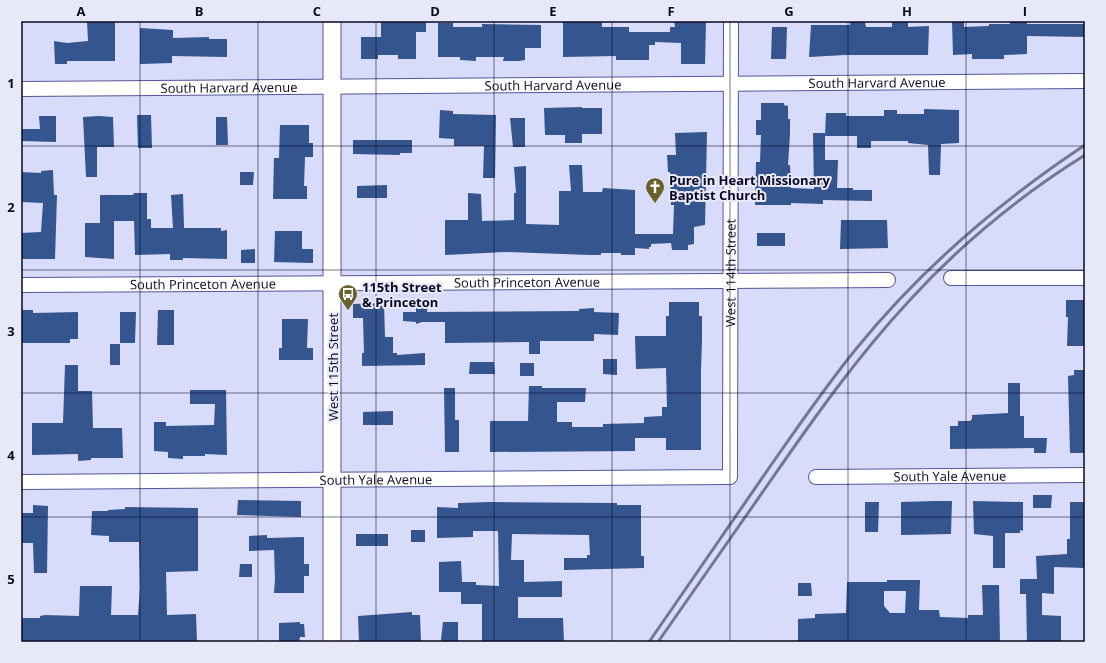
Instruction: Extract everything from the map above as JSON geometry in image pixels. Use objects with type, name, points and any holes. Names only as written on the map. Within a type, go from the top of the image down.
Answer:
[{"type":"street","name":"West 115th Street","points":[[332,21],[332,642]]},
{"type":"street","name":"West 114th Street","points":[[730,477],[731,21]]},
{"type":"street","name":"South Harvard Avenue","points":[[21,88],[1085,81]]},
{"type":"street","points":[[951,278],[1085,278]]},
{"type":"street","name":"South Princeton Avenue","points":[[21,285],[888,280]]},
{"type":"street","name":"South Yale Avenue","points":[[816,477],[1085,475]]},
{"type":"street","name":"South Yale Avenue","points":[[21,482],[730,477]]},
{"type":"building","points":[[381,21],[426,21],[426,32],[416,32],[416,59],[398,59],[398,55],[378,55],[378,59],[361,59],[361,37],[381,37]]},
{"type":"building","points":[[602,21],[602,27],[629,27],[629,32],[670,32],[670,27],[675,27],[674,21],[706,21],[705,64],[681,64],[681,43],[655,42],[655,45],[649,45],[649,60],[616,60],[616,56],[563,57],[563,22]]},
{"type":"building","points":[[1010,21],[1027,21],[1027,24],[1085,24],[1085,37],[1027,36],[1027,54],[1004,55],[1004,59],[972,59],[972,54],[953,55],[952,22],[964,22],[964,27],[989,26],[989,24],[1010,24]]},
{"type":"building","points":[[87,22],[115,22],[115,61],[67,61],[67,64],[55,64],[54,41],[67,43],[88,41]]},
{"type":"building","points":[[850,22],[865,22],[866,27],[892,27],[892,22],[908,22],[908,27],[929,26],[928,55],[845,55],[809,57],[811,25],[850,25]]},
{"type":"building","points":[[438,23],[453,23],[453,27],[482,27],[482,24],[541,25],[541,48],[525,48],[525,60],[519,61],[503,61],[504,57],[476,57],[476,61],[460,60],[460,57],[438,57]]},
{"type":"building","points":[[772,27],[787,27],[786,59],[771,59]]},
{"type":"building","points":[[140,28],[173,30],[173,38],[209,37],[209,39],[227,39],[227,57],[172,56],[172,63],[140,64]]},
{"type":"building","points":[[761,103],[784,103],[784,105],[788,106],[790,134],[788,165],[790,165],[791,188],[814,189],[813,133],[825,133],[825,160],[838,160],[837,188],[872,190],[872,201],[823,200],[823,204],[791,203],[791,205],[755,205],[756,162],[760,162],[761,135],[756,135],[756,120],[761,120]]},
{"type":"building","points":[[544,108],[602,108],[602,134],[582,134],[582,143],[565,143],[565,135],[545,135]]},
{"type":"building","points":[[924,109],[959,110],[959,143],[941,144],[940,175],[929,175],[928,145],[908,143],[908,141],[871,141],[871,148],[857,148],[857,136],[825,136],[826,113],[846,113],[846,116],[884,116],[884,110],[897,110],[897,114],[924,114]]},
{"type":"building","points":[[440,110],[453,111],[453,114],[496,115],[495,178],[483,178],[484,146],[454,146],[454,139],[439,138]]},
{"type":"building","points":[[137,115],[151,115],[152,148],[138,148]]},
{"type":"building","points":[[39,116],[56,116],[56,142],[21,141],[21,129],[40,129]]},
{"type":"building","points":[[83,117],[113,117],[114,147],[97,147],[97,177],[86,177]]},
{"type":"building","points":[[216,117],[227,117],[228,145],[216,145]]},
{"type":"building","points":[[510,118],[525,118],[525,147],[513,147]]},
{"type":"building","points":[[280,125],[309,125],[309,143],[313,143],[313,157],[305,157],[304,186],[307,186],[307,199],[273,199],[274,158],[279,158]]},
{"type":"building","points":[[707,132],[705,225],[694,227],[694,244],[688,245],[688,250],[672,250],[671,243],[651,244],[649,249],[635,248],[635,255],[621,255],[621,253],[601,253],[601,255],[590,255],[505,252],[445,255],[445,220],[468,220],[468,193],[481,194],[482,221],[514,220],[514,193],[516,193],[514,167],[526,166],[526,224],[559,225],[559,191],[571,191],[569,165],[582,165],[583,192],[602,192],[603,188],[635,190],[635,234],[673,234],[674,205],[671,205],[670,172],[668,172],[667,155],[676,155],[675,133]]},
{"type":"building","points":[[353,140],[412,140],[412,153],[400,153],[400,155],[353,154]]},
{"type":"building","points":[[53,170],[54,195],[57,195],[55,259],[21,259],[21,233],[41,232],[43,203],[21,202],[21,172],[41,173],[41,171]]},
{"type":"building","points":[[240,172],[254,172],[253,185],[240,185]]},
{"type":"building","points":[[387,185],[387,198],[357,198],[357,186]]},
{"type":"building","points":[[134,193],[147,193],[147,219],[151,219],[151,228],[173,228],[171,195],[183,194],[184,228],[221,228],[221,231],[227,230],[227,259],[183,258],[183,260],[170,260],[170,254],[135,255],[134,221],[114,221],[114,259],[85,257],[85,223],[100,223],[100,195],[133,195]]},
{"type":"building","points":[[841,220],[887,220],[888,248],[840,249]]},
{"type":"building","points":[[275,231],[302,231],[302,249],[313,249],[313,263],[274,262]]},
{"type":"building","points":[[757,233],[785,233],[785,246],[757,246]]},
{"type":"building","points":[[255,249],[255,263],[241,263],[241,250]]},
{"type":"building","points":[[1066,300],[1085,300],[1085,346],[1067,346],[1068,317],[1066,317]]},
{"type":"building","points":[[416,302],[428,302],[427,312],[579,311],[579,309],[594,308],[594,312],[619,313],[618,335],[594,334],[594,341],[540,341],[540,354],[529,354],[529,342],[445,343],[445,322],[422,322],[416,324],[416,322],[403,321],[403,312],[416,312]]},
{"type":"building","points":[[669,302],[699,302],[699,316],[702,316],[701,450],[666,450],[666,438],[635,438],[635,451],[490,452],[490,421],[528,421],[529,386],[542,386],[542,388],[586,388],[585,402],[557,402],[557,422],[572,422],[572,427],[603,427],[603,424],[644,423],[644,417],[662,416],[662,407],[667,407],[666,368],[636,369],[635,336],[666,336],[666,316],[669,316]]},
{"type":"building","points":[[384,303],[385,337],[393,337],[393,353],[397,353],[397,355],[425,353],[425,365],[362,366],[362,353],[364,353],[363,318],[353,318],[353,304]]},
{"type":"building","points":[[21,310],[33,310],[33,313],[78,312],[78,339],[70,339],[70,343],[21,343]]},
{"type":"building","points":[[158,310],[174,310],[174,345],[157,345]]},
{"type":"building","points":[[120,312],[136,312],[135,343],[120,343]]},
{"type":"building","points":[[282,319],[308,319],[307,348],[313,348],[313,360],[279,360],[279,348],[282,348]]},
{"type":"building","points":[[110,344],[120,344],[120,365],[110,365]]},
{"type":"building","points":[[603,359],[617,359],[617,375],[603,374]]},
{"type":"building","points":[[470,362],[494,362],[495,374],[469,374]]},
{"type":"building","points":[[520,363],[534,363],[534,376],[520,376]]},
{"type":"building","points":[[65,365],[78,365],[78,391],[92,391],[93,428],[122,428],[123,458],[91,458],[91,460],[78,461],[78,454],[32,455],[32,423],[63,423]]},
{"type":"building","points":[[1074,370],[1085,370],[1085,453],[1070,453],[1068,376],[1074,375]]},
{"type":"building","points":[[1008,383],[1020,383],[1020,416],[1024,416],[1024,438],[1047,438],[1046,453],[1034,453],[1034,448],[950,449],[950,426],[958,426],[958,421],[970,421],[972,419],[972,415],[1008,413]]},
{"type":"building","points":[[444,388],[455,388],[455,420],[459,420],[459,452],[445,452]]},
{"type":"building","points":[[190,390],[226,390],[227,455],[205,454],[205,456],[183,456],[183,459],[168,458],[168,452],[154,451],[154,422],[166,422],[166,426],[214,425],[215,404],[190,404]]},
{"type":"building","points":[[393,411],[393,425],[363,425],[363,412]]},
{"type":"building","points":[[1033,495],[1052,495],[1051,508],[1033,508]]},
{"type":"building","points":[[238,500],[301,501],[301,517],[237,515]]},
{"type":"building","points":[[952,501],[951,534],[901,535],[901,502]]},
{"type":"building","points":[[973,501],[1023,502],[1023,531],[1020,530],[1020,533],[1005,533],[1005,568],[993,568],[993,536],[974,534]]},
{"type":"building","points":[[865,502],[879,502],[878,532],[865,532]]},
{"type":"building","points":[[1070,502],[1085,502],[1085,568],[1054,567],[1054,594],[1042,593],[1042,615],[1061,616],[1061,642],[1027,642],[1026,594],[1020,594],[1020,579],[1037,579],[1036,556],[1067,554],[1067,539],[1070,539]]},
{"type":"building","points":[[458,503],[617,503],[617,505],[641,505],[641,556],[644,556],[644,568],[564,570],[564,558],[587,558],[587,555],[590,555],[589,535],[512,534],[511,560],[524,560],[524,582],[562,581],[562,597],[518,597],[518,618],[563,618],[564,642],[482,642],[482,604],[461,604],[461,592],[439,592],[439,562],[461,561],[462,582],[476,582],[476,585],[499,586],[498,531],[473,531],[473,537],[437,538],[437,507],[458,508]]},
{"type":"building","points":[[33,505],[48,506],[47,573],[34,573],[33,543],[21,543],[21,513],[33,513]]},
{"type":"building","points":[[125,507],[198,508],[198,571],[166,572],[167,615],[196,614],[197,642],[21,642],[21,618],[40,618],[40,616],[45,615],[79,616],[80,586],[112,586],[111,615],[138,615],[140,588],[139,542],[109,542],[109,536],[91,535],[92,511],[125,509]]},
{"type":"building","points":[[411,530],[425,530],[425,542],[411,542]]},
{"type":"building","points":[[356,534],[388,534],[388,546],[356,546]]},
{"type":"building","points":[[267,535],[267,538],[304,537],[304,564],[309,564],[309,576],[304,576],[304,593],[274,593],[274,550],[249,551],[249,536]]},
{"type":"building","points":[[240,564],[252,564],[252,577],[239,577]]},
{"type":"building","points":[[887,580],[920,580],[919,610],[939,610],[940,617],[968,618],[968,615],[983,615],[982,585],[999,585],[1000,642],[798,642],[798,619],[815,618],[815,614],[846,613],[847,582],[887,582]],"holes":[[[884,591],[906,591],[905,613],[890,613],[884,606]]]},
{"type":"building","points":[[798,583],[811,583],[812,596],[798,596]]},
{"type":"building","points":[[412,612],[412,615],[420,615],[421,642],[359,642],[358,616]]},
{"type":"building","points":[[300,622],[300,624],[304,624],[305,637],[300,637],[299,642],[279,642],[279,623]]},
{"type":"building","points":[[443,622],[458,622],[458,642],[443,642],[441,640]]},
{"type":"railway","points":[[649,642],[811,408],[856,349],[881,320],[907,291],[963,238],[1022,190],[1085,145]]},
{"type":"railway","points":[[658,642],[820,411],[890,322],[949,260],[992,222],[1061,170],[1085,155]]},
{"type":"place","name":"Pure in Heart Missionary Baptist Church","points":[[655,204]]},
{"type":"place","name":"115th Street & Princeton","points":[[348,311]]}]
